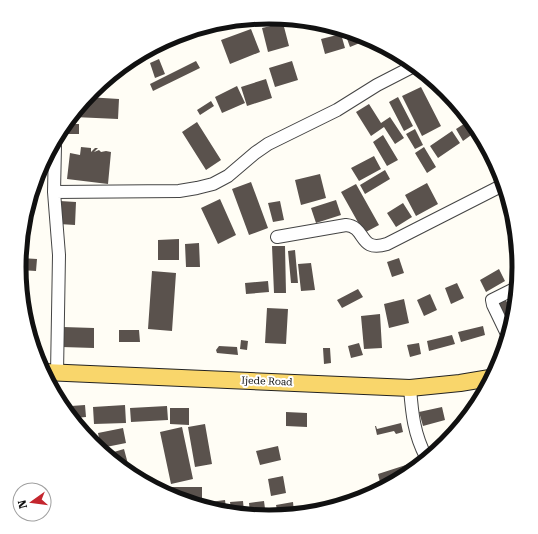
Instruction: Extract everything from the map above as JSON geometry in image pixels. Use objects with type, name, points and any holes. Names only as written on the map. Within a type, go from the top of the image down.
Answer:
[{"type":"main road","name":"Ijede Road","points":[[51,372],[410,388],[484,379]]},
{"type":"street","points":[[54,192],[179,191],[213,184],[228,176],[268,144],[337,110],[377,85],[409,69]]},
{"type":"street","points":[[51,372],[59,255],[54,192],[55,153]]},
{"type":"street","points":[[277,237],[346,225],[352,226],[356,229],[363,240],[370,246],[378,247],[387,244],[498,187]]},
{"type":"street","points":[[504,328],[492,300],[511,291]]},
{"type":"street","points":[[410,388],[414,426],[424,454]]},
{"type":"building","points":[[277,24],[283,25],[289,46],[268,52],[262,28]]},
{"type":"building","points":[[251,29],[260,52],[230,64],[221,40]]},
{"type":"building","points":[[341,35],[345,48],[325,54],[321,39]]},
{"type":"building","points":[[346,37],[362,42],[350,47]]},
{"type":"building","points":[[159,59],[165,74],[155,78],[150,63]]},
{"type":"building","points":[[196,61],[200,68],[153,91],[150,84]]},
{"type":"building","points":[[292,61],[298,80],[275,87],[269,68]]},
{"type":"building","points":[[266,79],[272,98],[247,106],[241,87]]},
{"type":"building","points":[[237,86],[245,103],[222,113],[215,97]]},
{"type":"building","points":[[421,87],[441,126],[422,136],[402,96]]},
{"type":"building","points":[[95,97],[119,99],[118,119],[78,117]]},
{"type":"building","points":[[398,97],[413,126],[404,131],[389,102]]},
{"type":"building","points":[[211,101],[214,106],[200,115],[197,110]]},
{"type":"building","points":[[369,104],[381,123],[390,117],[404,138],[395,144],[384,127],[371,136],[356,112]]},
{"type":"building","points":[[197,122],[221,160],[206,170],[182,132]]},
{"type":"building","points":[[465,123],[472,134],[463,141],[456,129]]},
{"type":"building","points":[[73,124],[79,124],[79,134],[66,134]]},
{"type":"building","points":[[415,129],[423,145],[415,149],[406,134]]},
{"type":"building","points":[[452,131],[460,143],[438,158],[430,146]]},
{"type":"building","points":[[383,135],[398,160],[387,166],[373,142]]},
{"type":"building","points":[[81,147],[91,148],[91,152],[95,148],[98,148],[94,152],[99,150],[101,152],[111,152],[108,184],[67,179],[70,153],[80,155]]},
{"type":"building","points":[[424,147],[436,167],[427,173],[415,153]]},
{"type":"building","points":[[374,156],[381,169],[359,181],[351,168]]},
{"type":"building","points":[[385,170],[390,179],[365,194],[360,185]]},
{"type":"building","points":[[320,174],[326,198],[301,205],[295,180]]},
{"type":"building","points":[[251,182],[268,228],[249,235],[232,189]]},
{"type":"building","points":[[427,183],[438,204],[416,216],[405,195]]},
{"type":"building","points":[[356,184],[379,225],[364,233],[341,192]]},
{"type":"building","points":[[220,199],[236,235],[218,244],[201,208]]},
{"type":"building","points":[[336,200],[341,215],[316,223],[311,208]]},
{"type":"building","points":[[60,201],[76,202],[75,225],[59,224]]},
{"type":"building","points":[[280,201],[284,220],[273,222],[268,203]]},
{"type":"building","points":[[403,203],[412,217],[396,227],[387,213]]},
{"type":"building","points":[[179,239],[179,260],[158,260],[158,240]]},
{"type":"building","points":[[199,243],[200,267],[186,267],[185,244]]},
{"type":"building","points":[[272,246],[285,246],[286,293],[274,293]]},
{"type":"building","points":[[295,250],[298,283],[291,283],[288,251]]},
{"type":"building","points":[[27,258],[37,259],[36,271],[26,270]]},
{"type":"building","points":[[399,258],[404,273],[392,277],[387,262]]},
{"type":"building","points":[[311,263],[315,290],[301,291],[298,264]]},
{"type":"building","points":[[499,269],[505,281],[486,292],[480,280]]},
{"type":"building","points":[[152,271],[176,273],[172,331],[148,329]]},
{"type":"building","points":[[268,281],[269,292],[246,294],[245,283]]},
{"type":"building","points":[[457,283],[464,298],[451,304],[445,288]]},
{"type":"building","points":[[358,289],[363,297],[342,308],[337,300]]},
{"type":"building","points":[[430,294],[437,310],[424,316],[417,300]]},
{"type":"building","points":[[504,297],[509,305],[505,323],[495,302]]},
{"type":"building","points":[[404,299],[409,323],[389,328],[384,304]]},
{"type":"building","points":[[267,308],[288,309],[286,344],[265,343]]},
{"type":"building","points":[[380,314],[382,348],[364,349],[361,316]]},
{"type":"building","points":[[483,326],[485,335],[461,342],[458,332]]},
{"type":"building","points":[[63,327],[94,328],[94,348],[62,347]]},
{"type":"building","points":[[119,330],[139,330],[140,342],[119,342]]},
{"type":"building","points":[[452,335],[455,344],[429,351],[427,341]]},
{"type":"building","points":[[241,340],[248,341],[247,350],[240,349]]},
{"type":"building","points":[[359,343],[363,355],[351,358],[348,346]]},
{"type":"building","points":[[419,343],[421,354],[410,357],[407,345]]},
{"type":"building","points":[[219,346],[237,347],[238,355],[217,353],[216,350]]},
{"type":"building","points":[[323,348],[330,348],[331,363],[324,364]]},
{"type":"building","points":[[85,405],[86,417],[78,418],[71,406]]},
{"type":"building","points":[[125,405],[126,423],[94,424],[93,407]]},
{"type":"building","points":[[167,406],[168,420],[131,422],[130,408]]},
{"type":"building","points":[[442,407],[445,420],[423,426],[419,412]]},
{"type":"building","points":[[170,408],[189,408],[189,425],[170,424]]},
{"type":"building","points":[[286,412],[307,413],[307,427],[286,426]]},
{"type":"building","points":[[401,423],[403,432],[396,434],[394,431],[377,435],[375,426],[377,429]]},
{"type":"building","points":[[205,424],[212,464],[195,467],[188,427]]},
{"type":"building","points":[[182,427],[193,479],[171,484],[160,432]]},
{"type":"building","points":[[123,428],[126,443],[106,447],[100,441],[98,433]]},
{"type":"building","points":[[278,446],[281,460],[260,465],[256,451]]},
{"type":"building","points":[[124,449],[128,464],[121,460],[112,453]]},
{"type":"building","points":[[409,464],[409,465],[380,482],[378,474]]},
{"type":"building","points":[[283,476],[286,493],[271,496],[268,479]]},
{"type":"building","points":[[166,487],[202,487],[202,498],[193,498]]},
{"type":"building","points":[[225,500],[226,506],[210,503]]},
{"type":"building","points":[[243,501],[244,508],[231,507],[230,502]]},
{"type":"building","points":[[264,501],[265,510],[250,509],[249,503]]},
{"type":"building","points":[[293,502],[294,508],[277,510],[276,505]]}]
